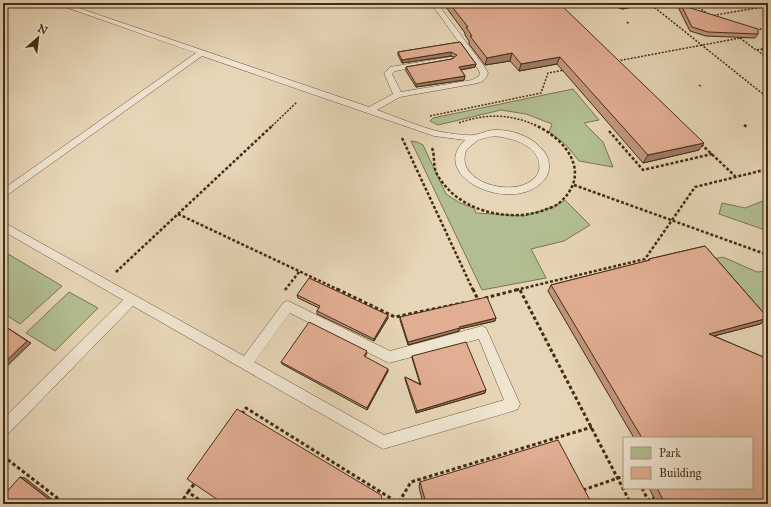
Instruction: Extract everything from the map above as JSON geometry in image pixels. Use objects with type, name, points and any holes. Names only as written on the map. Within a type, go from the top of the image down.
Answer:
[{"type":"lane","points":[[57,3],[437,134],[473,138]]},
{"type":"lane","points":[[369,111],[398,95],[473,82],[483,77],[484,73],[482,69],[434,3]]},
{"type":"lane","points":[[3,194],[201,53]]},
{"type":"lane","points":[[398,95],[388,77],[388,73],[393,69],[451,59]]},
{"type":"lane","points":[[494,133],[517,137],[528,142],[542,156],[545,165],[544,174],[539,181],[525,189],[507,192],[482,186],[471,180],[464,172],[460,163],[460,154],[467,143],[473,138],[483,134],[494,133]]},
{"type":"lane","points":[[437,134],[453,146],[460,154]]},
{"type":"lane","points":[[3,226],[383,442],[513,404],[482,332],[389,357],[288,306],[246,364]]},
{"type":"lane","points":[[3,429],[132,299]]},
{"type":"path","points":[[649,3],[768,98]]},
{"type":"path","points":[[653,6],[671,3]]},
{"type":"path","points":[[693,3],[716,20]]},
{"type":"path","points":[[710,16],[768,6]]},
{"type":"path","points":[[754,30],[768,28]]},
{"type":"path","points":[[737,36],[768,59]]},
{"type":"path","points":[[620,66],[615,61],[740,38]]},
{"type":"path","points":[[756,50],[768,48]]},
{"type":"path","points":[[428,116],[541,93],[548,73],[570,69]]},
{"type":"path","points":[[112,276],[309,90]]},
{"type":"path","points":[[764,95],[768,94]]},
{"type":"path","points":[[429,146],[433,150],[432,159],[434,168],[438,178],[445,188],[466,204],[487,212],[509,215],[538,212],[551,208],[569,194],[574,185],[575,175],[575,165],[571,156],[557,139],[537,125],[498,116],[473,118],[457,124]]},
{"type":"path","points":[[609,131],[643,170],[712,154]]},
{"type":"path","points":[[406,135],[400,133],[478,300]]},
{"type":"path","points":[[701,144],[736,177]]},
{"type":"path","points":[[178,214],[395,317],[478,300],[645,259],[695,187],[768,169]]},
{"type":"path","points":[[574,185],[768,255]]},
{"type":"path","points":[[630,263],[634,268]]},
{"type":"path","points":[[285,291],[299,272]]},
{"type":"path","points":[[520,290],[623,489]]},
{"type":"path","points":[[237,421],[246,408],[400,503],[410,482],[592,427]]},
{"type":"path","points":[[3,456],[65,504]]},
{"type":"path","points":[[581,491],[623,476]]},
{"type":"path","points":[[180,504],[197,479]]},
{"type":"path","points":[[623,489],[631,504]]},
{"type":"path","points":[[642,489],[648,500],[654,498]]},
{"type":"path","points":[[188,492],[205,504]]},
{"type":"green space","points":[[573,89],[599,120],[584,123],[603,142],[613,167],[579,161],[566,145],[549,132],[552,124],[526,114],[501,110],[438,125],[430,121],[433,118]]},
{"type":"green space","points":[[411,141],[423,145],[446,194],[460,203],[474,208],[476,213],[524,216],[553,207],[565,200],[590,225],[564,241],[531,249],[546,278],[482,290]]},
{"type":"green space","points":[[768,199],[768,231],[719,214],[722,203],[745,208]]},
{"type":"green space","points":[[3,251],[62,286],[20,324],[3,313]]},
{"type":"green space","points":[[723,257],[757,272],[768,271],[768,320],[713,259]]},
{"type":"green space","points":[[69,292],[98,308],[55,351],[26,333]]},
{"type":"building","points":[[449,3],[559,3],[704,143],[648,155],[560,57],[521,64],[512,53],[487,58],[470,36],[472,36],[466,27],[468,27]]},
{"type":"building","points":[[681,5],[758,29],[758,34],[708,32],[692,27]]},
{"type":"building","points":[[460,42],[476,64],[459,67],[465,76],[416,84],[406,67],[452,59],[457,55],[451,52],[402,60],[398,52]]},
{"type":"building","points":[[705,246],[768,318],[709,334],[768,359],[768,504],[665,504],[658,489],[753,489],[753,437],[641,437],[551,285],[650,260],[649,259]]},
{"type":"building","points":[[309,278],[388,315],[374,339],[317,311],[320,306],[297,295]]},
{"type":"building","points":[[487,297],[496,318],[408,342],[400,317]]},
{"type":"building","points":[[309,322],[367,351],[364,356],[388,369],[367,408],[281,362]]},
{"type":"building","points":[[3,325],[27,341],[3,364]]},
{"type":"building","points":[[466,342],[486,390],[417,411],[405,377],[421,385],[412,356]]},
{"type":"building","points":[[237,409],[381,495],[383,504],[224,504],[187,479]]},
{"type":"building","points":[[558,440],[592,504],[421,504],[426,503],[420,482]]},
{"type":"building","points":[[20,477],[55,504],[3,504],[3,496]]}]
